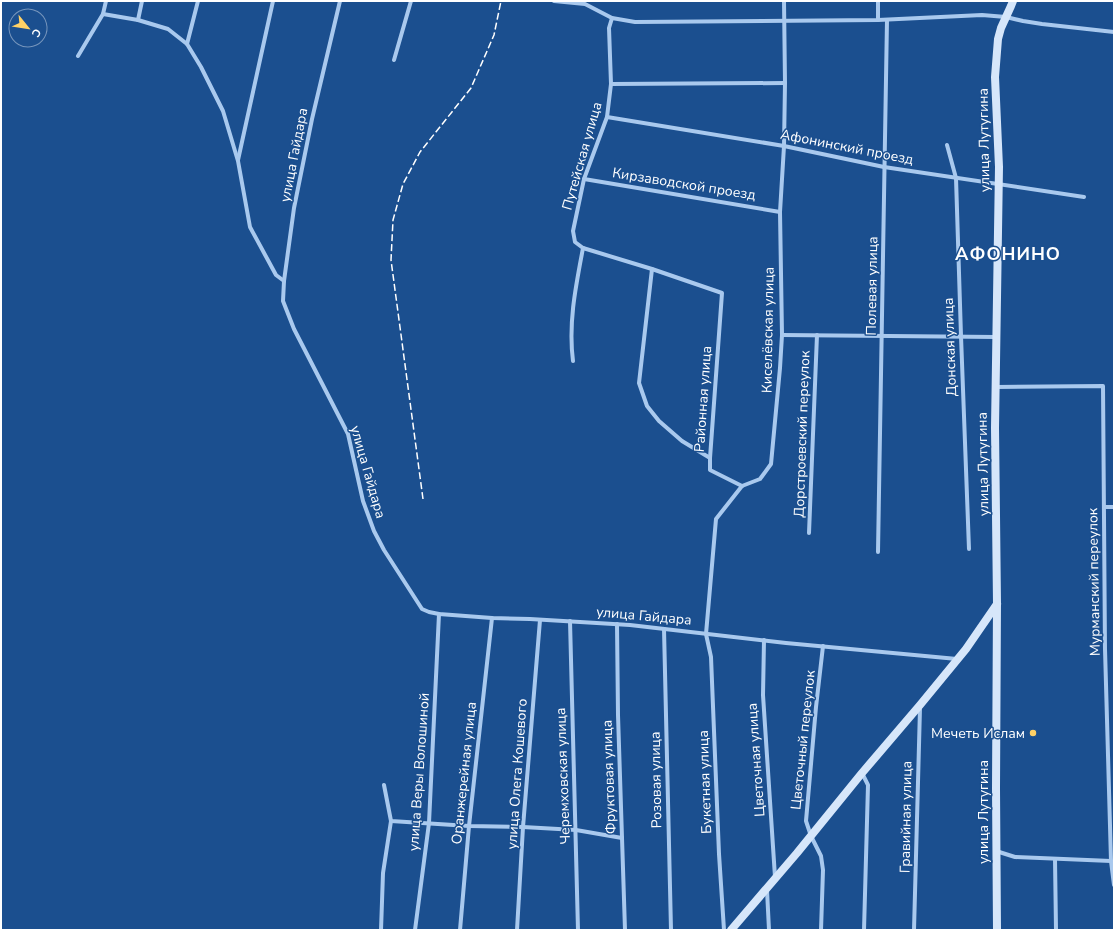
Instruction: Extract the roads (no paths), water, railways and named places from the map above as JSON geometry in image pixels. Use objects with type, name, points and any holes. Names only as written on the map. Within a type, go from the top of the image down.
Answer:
[{"type":"main road","name":"улица Лутугина","points":[[996,930],[996,337],[999,167],[995,77],[998,39],[1001,28],[1013,1]]},
{"type":"main road","points":[[731,930],[966,649],[997,603]]},
{"type":"street","points":[[78,56],[103,14],[106,1]]},
{"type":"street","points":[[138,20],[142,1]]},
{"type":"street","points":[[187,44],[198,1]]},
{"type":"street","points":[[238,161],[272,1]]},
{"type":"street","name":"улица Гайдара","points":[[340,1],[312,119],[294,208],[284,281],[283,301],[294,329],[348,434],[363,501],[374,531],[384,550],[422,609],[439,614],[617,624],[957,659]]},
{"type":"street","points":[[394,60],[411,1]]},
{"type":"street","points":[[554,1],[585,4],[612,18],[635,22],[887,20],[982,15],[1006,17],[1042,24],[1114,32]]},
{"type":"street","name":"Киселёвская улица","points":[[706,634],[716,519],[742,486],[760,479],[771,464],[782,335],[780,212],[784,146],[784,1]]},
{"type":"street","points":[[878,1],[878,20]]},
{"type":"street","points":[[103,14],[138,20],[168,29],[187,44],[201,67],[223,110],[238,161],[250,227],[276,275],[284,281]]},
{"type":"street","name":"Путейская улица","points":[[583,248],[575,242],[573,231],[584,179],[607,117],[611,84],[609,28],[612,18]]},
{"type":"street","name":"Полевая улица","points":[[878,552],[887,20]]},
{"type":"street","points":[[611,84],[785,83]]},
{"type":"street","name":"Афонинский проезд","points":[[607,117],[784,146],[884,167],[1084,197]]},
{"type":"street","name":"Донская улица","points":[[947,145],[956,178],[969,549]]},
{"type":"street","name":"Кирзаводской проезд","points":[[584,179],[780,212]]},
{"type":"street","points":[[573,361],[572,326],[576,286],[583,248],[652,269],[639,383],[648,406],[659,421],[682,441],[710,458]]},
{"type":"street","name":"Районная улица","points":[[652,269],[722,293],[710,470],[742,486]]},
{"type":"street","points":[[782,335],[996,337]]},
{"type":"street","name":"Дорстроевский переулок","points":[[809,533],[816,335]]},
{"type":"street","name":"Мурманский переулок","points":[[996,387],[1103,386],[1106,649],[1111,861],[1114,885]]},
{"type":"street","points":[[1104,507],[1114,507]]},
{"type":"street","name":"улица Веры Волошиной","points":[[415,930],[429,823],[439,614]]},
{"type":"street","name":"Оранжерейная улица","points":[[460,930],[469,826],[492,618]]},
{"type":"street","name":"улица Олега Кошевого","points":[[517,930],[523,827],[540,620]]},
{"type":"street","name":"Черемховская улица","points":[[570,621],[578,930]]},
{"type":"street","name":"Фруктовая улица","points":[[617,624],[618,715],[625,930]]},
{"type":"street","name":"Розовая улица","points":[[664,629],[671,930]]},
{"type":"street","name":"Букетная улица","points":[[706,634],[711,657],[719,854],[724,930]]},
{"type":"street","name":"Цветочная улица","points":[[764,640],[763,695],[775,878]]},
{"type":"street","name":"Цветочный переулок","points":[[822,930],[824,870],[821,856],[811,836],[806,821],[816,707],[824,646]]},
{"type":"street","name":"Гравийная улица","points":[[914,930],[920,705]]},
{"type":"street","points":[[862,773],[868,785],[864,930]]},
{"type":"street","name":"улица Веры Волошиной","points":[[381,930],[383,873],[391,821],[384,785]]},
{"type":"street","points":[[391,821],[469,826],[576,830],[622,838]]},
{"type":"street","points":[[996,851],[1015,857],[1111,861]]},
{"type":"street","points":[[1055,859],[1056,930]]},
{"type":"street","points":[[767,888],[769,930]]},
{"type":"railway","points":[[423,499],[391,260],[393,220],[403,184],[420,152],[471,88],[494,35],[501,1]]},
{"type":"place","name":"Мечеть Ислам","points":[[1033,733]]},
{"type":"district","name":"АФОНИНО","points":[[1008,254]]}]
